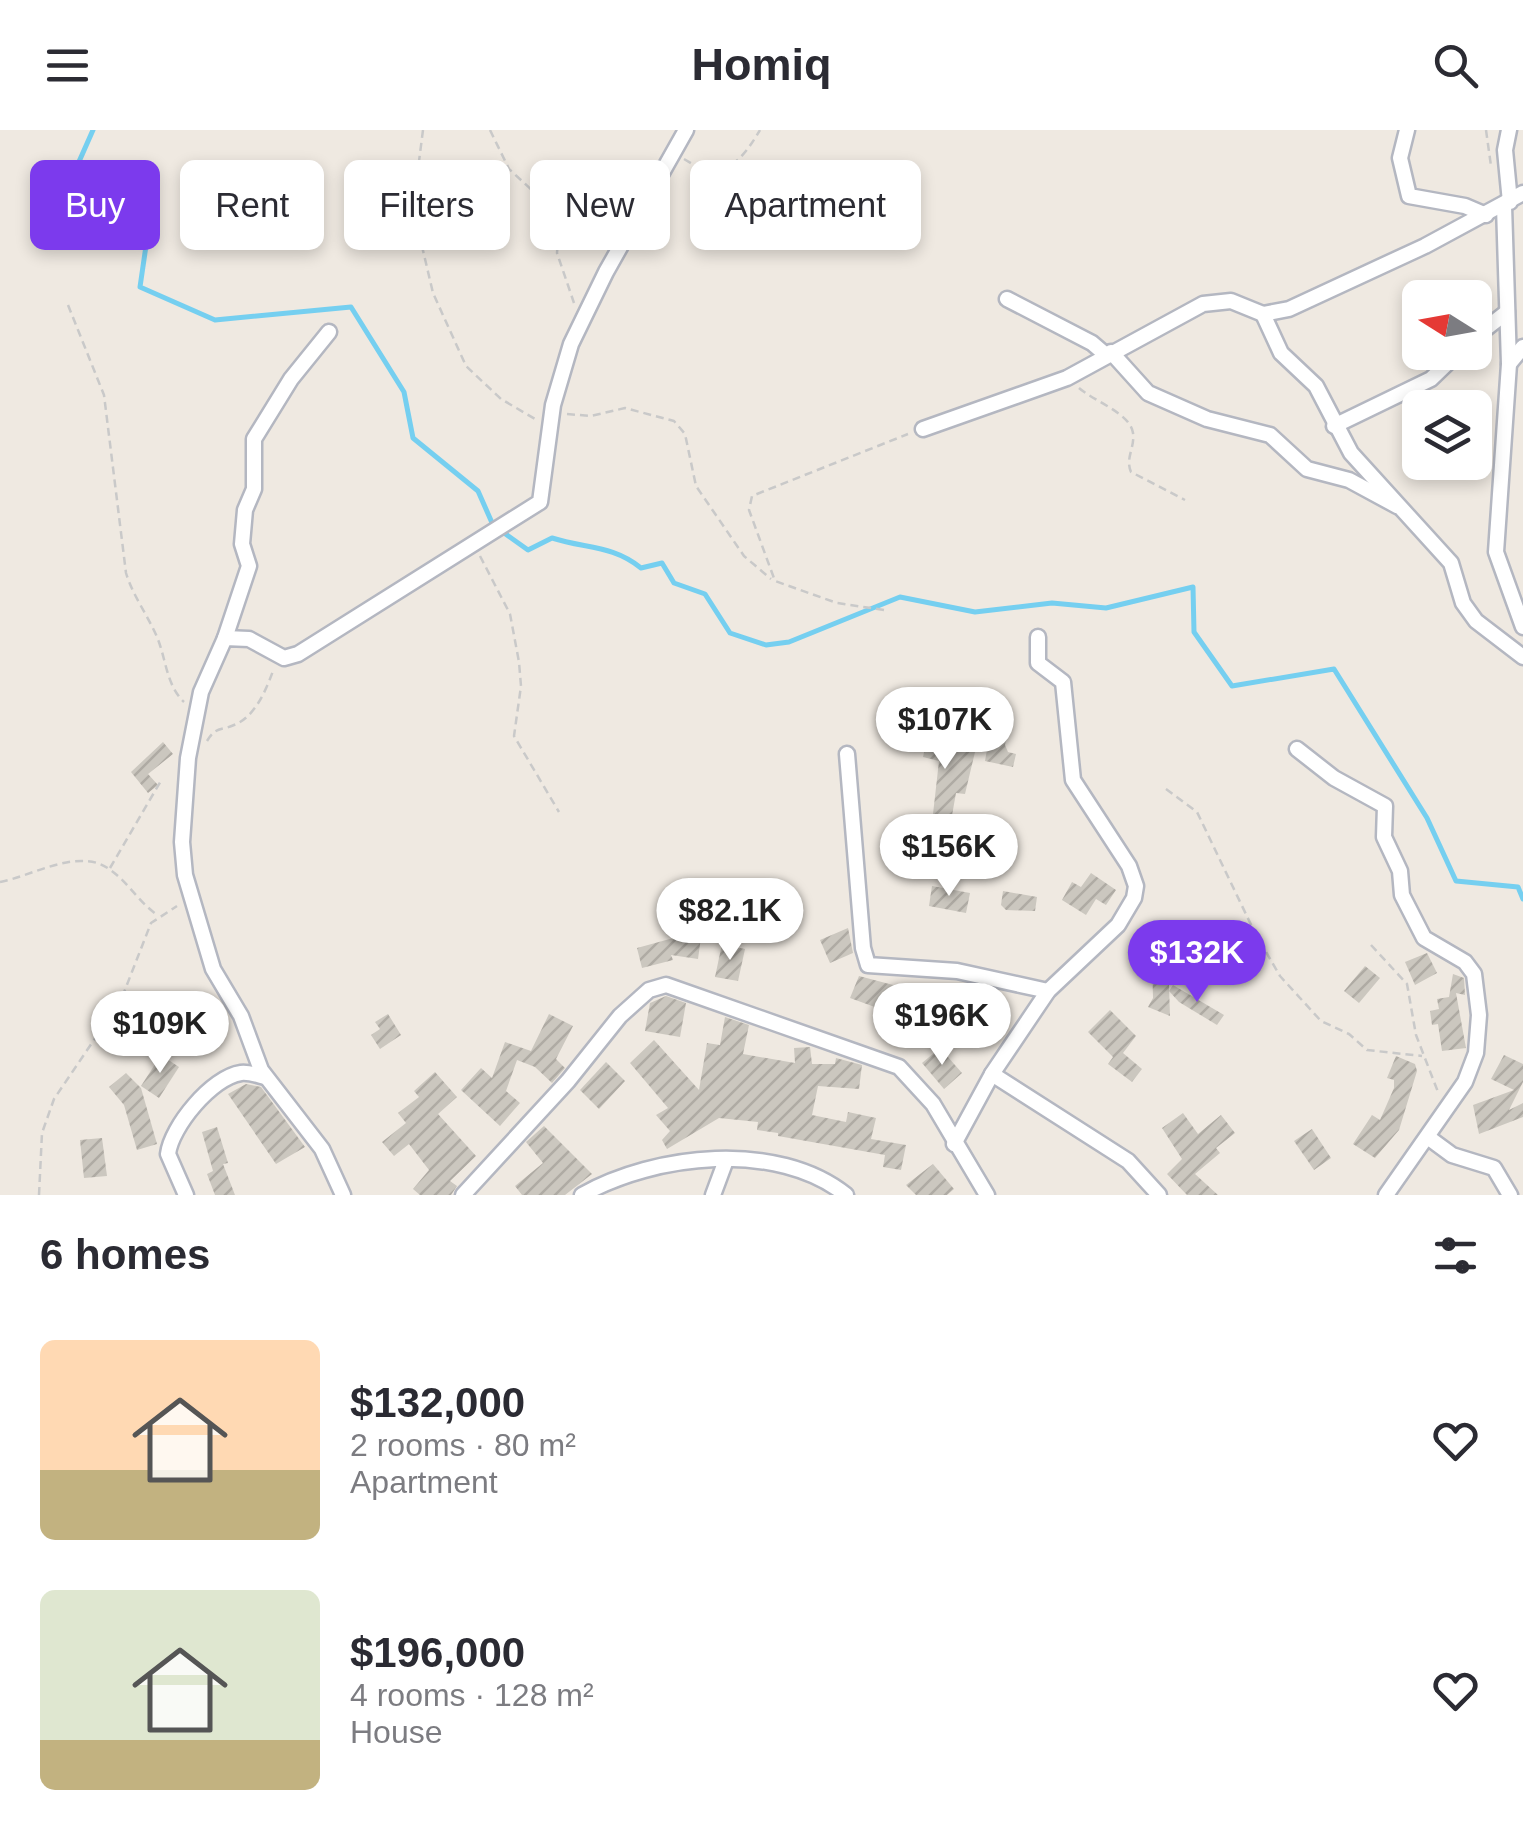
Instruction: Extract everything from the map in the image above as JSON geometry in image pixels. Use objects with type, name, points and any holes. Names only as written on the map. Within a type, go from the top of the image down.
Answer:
[{"type":"street","points":[[225,638],[249,638],[278,656],[298,654],[540,502],[554,404],[571,344],[686,130]]},
{"type":"street","points":[[1407,130],[1400,158],[1409,196],[1465,206],[1486,215]]},
{"type":"street","points":[[1509,130],[1505,162],[1512,200],[1509,364],[1496,552],[1523,627]]},
{"type":"street","points":[[923,428],[1066,378],[1212,301],[1231,301],[1263,314],[1289,309],[1512,200]]},
{"type":"street","points":[[1007,299],[1092,343],[1148,394],[1207,419],[1270,435],[1307,468],[1349,480],[1404,509]]},
{"type":"street","points":[[1492,324],[1507,312]]},
{"type":"street","points":[[1263,314],[1281,353],[1316,386],[1351,453],[1451,563],[1463,603],[1476,621],[1523,657]]},
{"type":"street","points":[[329,332],[290,378],[254,439],[254,489],[245,510],[242,544],[250,560],[196,713],[182,842],[193,903],[213,968],[241,1016],[265,1077],[322,1150],[343,1195]]},
{"type":"street","points":[[1509,364],[1523,347]]},
{"type":"street","points":[[1334,426],[1431,380],[1441,370]]},
{"type":"street","points":[[954,1144],[992,1074],[1048,991],[1118,926],[1136,886],[1129,866],[1073,780],[1062,682],[1038,663],[1038,637]]},
{"type":"street","points":[[1296,749],[1334,778],[1385,806],[1384,837],[1418,929],[1430,945],[1458,956],[1474,974],[1479,1015],[1476,1053],[1430,1138],[1386,1195]]},
{"type":"street","points":[[847,754],[863,948],[868,965],[957,971],[1048,991]]},
{"type":"street","points":[[463,1195],[568,1082],[620,1016],[649,990],[666,985],[899,1066],[932,1104],[987,1195]]},
{"type":"street","points":[[186,1195],[168,1154],[178,1128],[228,1078],[242,1073],[265,1077]]},
{"type":"street","points":[[992,1074],[1128,1161],[1158,1195]]},
{"type":"street","points":[[1430,1138],[1452,1155],[1494,1168],[1510,1195]]},
{"type":"street","points":[[713,1195],[726,1160]]},
{"type":"street","points":[[582,1195],[671,1163],[726,1160],[801,1170],[846,1195]]},
{"type":"path","points":[[423,130],[413,208],[433,293],[466,366],[501,399],[550,428]]},
{"type":"path","points":[[491,130],[508,169],[530,189]]},
{"type":"path","points":[[657,160],[674,152],[694,167],[716,172],[738,161],[760,130]]},
{"type":"path","points":[[557,250],[576,316]]},
{"type":"path","points":[[68,305],[104,396],[116,515],[132,594],[157,637],[174,689],[196,713]]},
{"type":"path","points":[[1066,378],[1098,404],[1126,418],[1133,432],[1128,462],[1131,472],[1186,500]]},
{"type":"path","points":[[554,404],[581,417],[624,408],[674,421],[685,434],[696,486],[744,556],[791,590],[837,603],[884,610]]},
{"type":"path","points":[[775,581],[749,510],[752,496],[923,428]]},
{"type":"path","points":[[472,544],[494,580],[512,624],[521,686],[514,736],[559,812]]},
{"type":"path","points":[[207,742],[217,728],[233,726],[255,707],[278,656]]},
{"type":"path","points":[[109,869],[162,779]]},
{"type":"path","points":[[1166,789],[1202,821],[1254,933],[1280,976],[1320,1021],[1349,1034],[1367,1050],[1422,1056]]},
{"type":"path","points":[[0,882],[72,862],[92,862],[109,869],[157,915]]},
{"type":"path","points":[[39,1195],[42,1133],[54,1098],[120,1000],[157,915],[193,903]]},
{"type":"path","points":[[1371,945],[1407,984],[1422,1056],[1446,1112]]},
{"type":"building","points":[[919,710],[943,714],[938,743],[975,752],[965,794],[956,793],[951,821],[957,822],[956,840],[948,840],[947,847],[939,846],[941,816],[933,814],[939,761],[923,757],[928,734],[914,732]]},
{"type":"building","points":[[992,721],[1009,724],[1005,745],[1008,752],[1016,754],[1013,767],[985,761]]},
{"type":"building","points":[[163,742],[173,754],[148,774],[158,785],[148,793],[131,772]]},
{"type":"building","points":[[1091,873],[1116,890],[1106,905],[1096,899],[1086,915],[1062,900],[1072,882],[1081,887]]},
{"type":"building","points":[[932,886],[970,893],[966,913],[929,906]]},
{"type":"building","points":[[1003,891],[1037,897],[1035,911],[1006,910],[1001,905]]},
{"type":"building","points":[[848,928],[853,953],[830,963],[820,940]]},
{"type":"building","points":[[677,933],[701,937],[698,959],[671,955],[673,960],[642,968],[637,948],[677,937]]},
{"type":"building","points":[[722,944],[745,949],[738,981],[715,977]]},
{"type":"building","points":[[1427,953],[1437,973],[1415,985],[1405,962]]},
{"type":"building","points":[[1168,955],[1170,1016],[1148,1007],[1153,998],[1152,956]]},
{"type":"building","points":[[1365,966],[1380,978],[1359,1003],[1344,991]]},
{"type":"building","points":[[1453,974],[1464,978],[1465,995],[1456,993],[1466,1048],[1442,1051],[1438,1024],[1432,1025],[1430,1011],[1439,1009],[1437,999],[1449,997]]},
{"type":"building","points":[[859,976],[912,990],[937,992],[935,1008],[912,1004],[905,1037],[878,1031],[883,1010],[850,998]]},
{"type":"building","points":[[1173,985],[1224,1015],[1217,1025],[1179,1002],[1169,991]]},
{"type":"building","points":[[666,996],[686,1003],[680,1037],[645,1031],[650,1003]]},
{"type":"building","points":[[1110,1010],[1136,1036],[1123,1053],[1142,1069],[1132,1082],[1108,1064],[1113,1057],[1088,1032]]},
{"type":"building","points":[[388,1014],[401,1035],[380,1049],[371,1035],[380,1029],[375,1022]]},
{"type":"building","points":[[549,1014],[573,1026],[556,1059],[565,1068],[552,1083],[535,1067],[517,1060],[506,1091],[520,1103],[500,1126],[461,1090],[481,1068],[492,1078],[505,1042],[531,1051]]},
{"type":"building","points":[[725,1017],[749,1025],[743,1054],[795,1063],[794,1048],[810,1047],[812,1064],[835,1064],[836,1058],[862,1065],[859,1089],[818,1086],[812,1115],[846,1122],[848,1112],[876,1118],[871,1139],[906,1145],[901,1170],[883,1167],[885,1155],[778,1136],[757,1130],[758,1122],[719,1118],[667,1149],[662,1140],[670,1131],[656,1115],[668,1108],[630,1063],[654,1040],[699,1090],[707,1043],[720,1045]]},
{"type":"building","points":[[940,1048],[962,1073],[944,1089],[922,1063]]},
{"type":"building","points":[[161,1055],[179,1067],[159,1098],[141,1086]]},
{"type":"building","points":[[1504,1055],[1523,1064],[1523,1082],[1509,1110],[1523,1103],[1523,1117],[1479,1134],[1473,1105],[1514,1090],[1491,1079]]},
{"type":"building","points":[[1396,1056],[1415,1064],[1417,1071],[1399,1130],[1375,1158],[1353,1144],[1372,1115],[1380,1120],[1394,1088],[1394,1080],[1387,1078]]},
{"type":"building","points":[[606,1062],[625,1081],[599,1109],[580,1090]]},
{"type":"building","points":[[435,1072],[457,1097],[438,1114],[476,1156],[450,1181],[457,1186],[451,1195],[420,1195],[413,1189],[429,1170],[409,1144],[394,1156],[382,1142],[406,1123],[398,1113],[419,1097],[414,1091]]},
{"type":"building","points":[[126,1073],[141,1088],[157,1144],[137,1150],[124,1105],[109,1087]]},
{"type":"building","points":[[246,1084],[261,1087],[305,1147],[276,1164],[228,1094]]},
{"type":"building","points":[[1183,1113],[1198,1134],[1221,1115],[1235,1133],[1216,1148],[1220,1153],[1195,1174],[1218,1195],[1187,1195],[1167,1174],[1182,1159],[1162,1128]]},
{"type":"building","points":[[544,1126],[592,1174],[565,1195],[522,1195],[515,1186],[543,1163],[526,1142]]},
{"type":"building","points":[[217,1127],[228,1163],[223,1164],[235,1195],[215,1195],[207,1174],[213,1171],[202,1132]]},
{"type":"building","points":[[1312,1129],[1331,1158],[1314,1170],[1294,1141]]},
{"type":"building","points":[[102,1138],[107,1176],[84,1178],[80,1140]]},
{"type":"building","points":[[933,1164],[954,1189],[947,1195],[916,1195],[906,1185]]},
{"type":"waterway","points":[[93,130],[70,182],[83,211],[105,234],[147,239],[140,287],[215,320],[351,307],[404,392],[413,438],[478,491],[493,525],[528,550],[552,538],[609,551],[641,568],[662,563],[674,583],[705,594],[730,633],[766,645],[789,642],[900,597],[975,612],[1052,603],[1106,608],[1193,587],[1194,632],[1232,686],[1334,669],[1427,818],[1456,881],[1518,887],[1523,899]]}]
